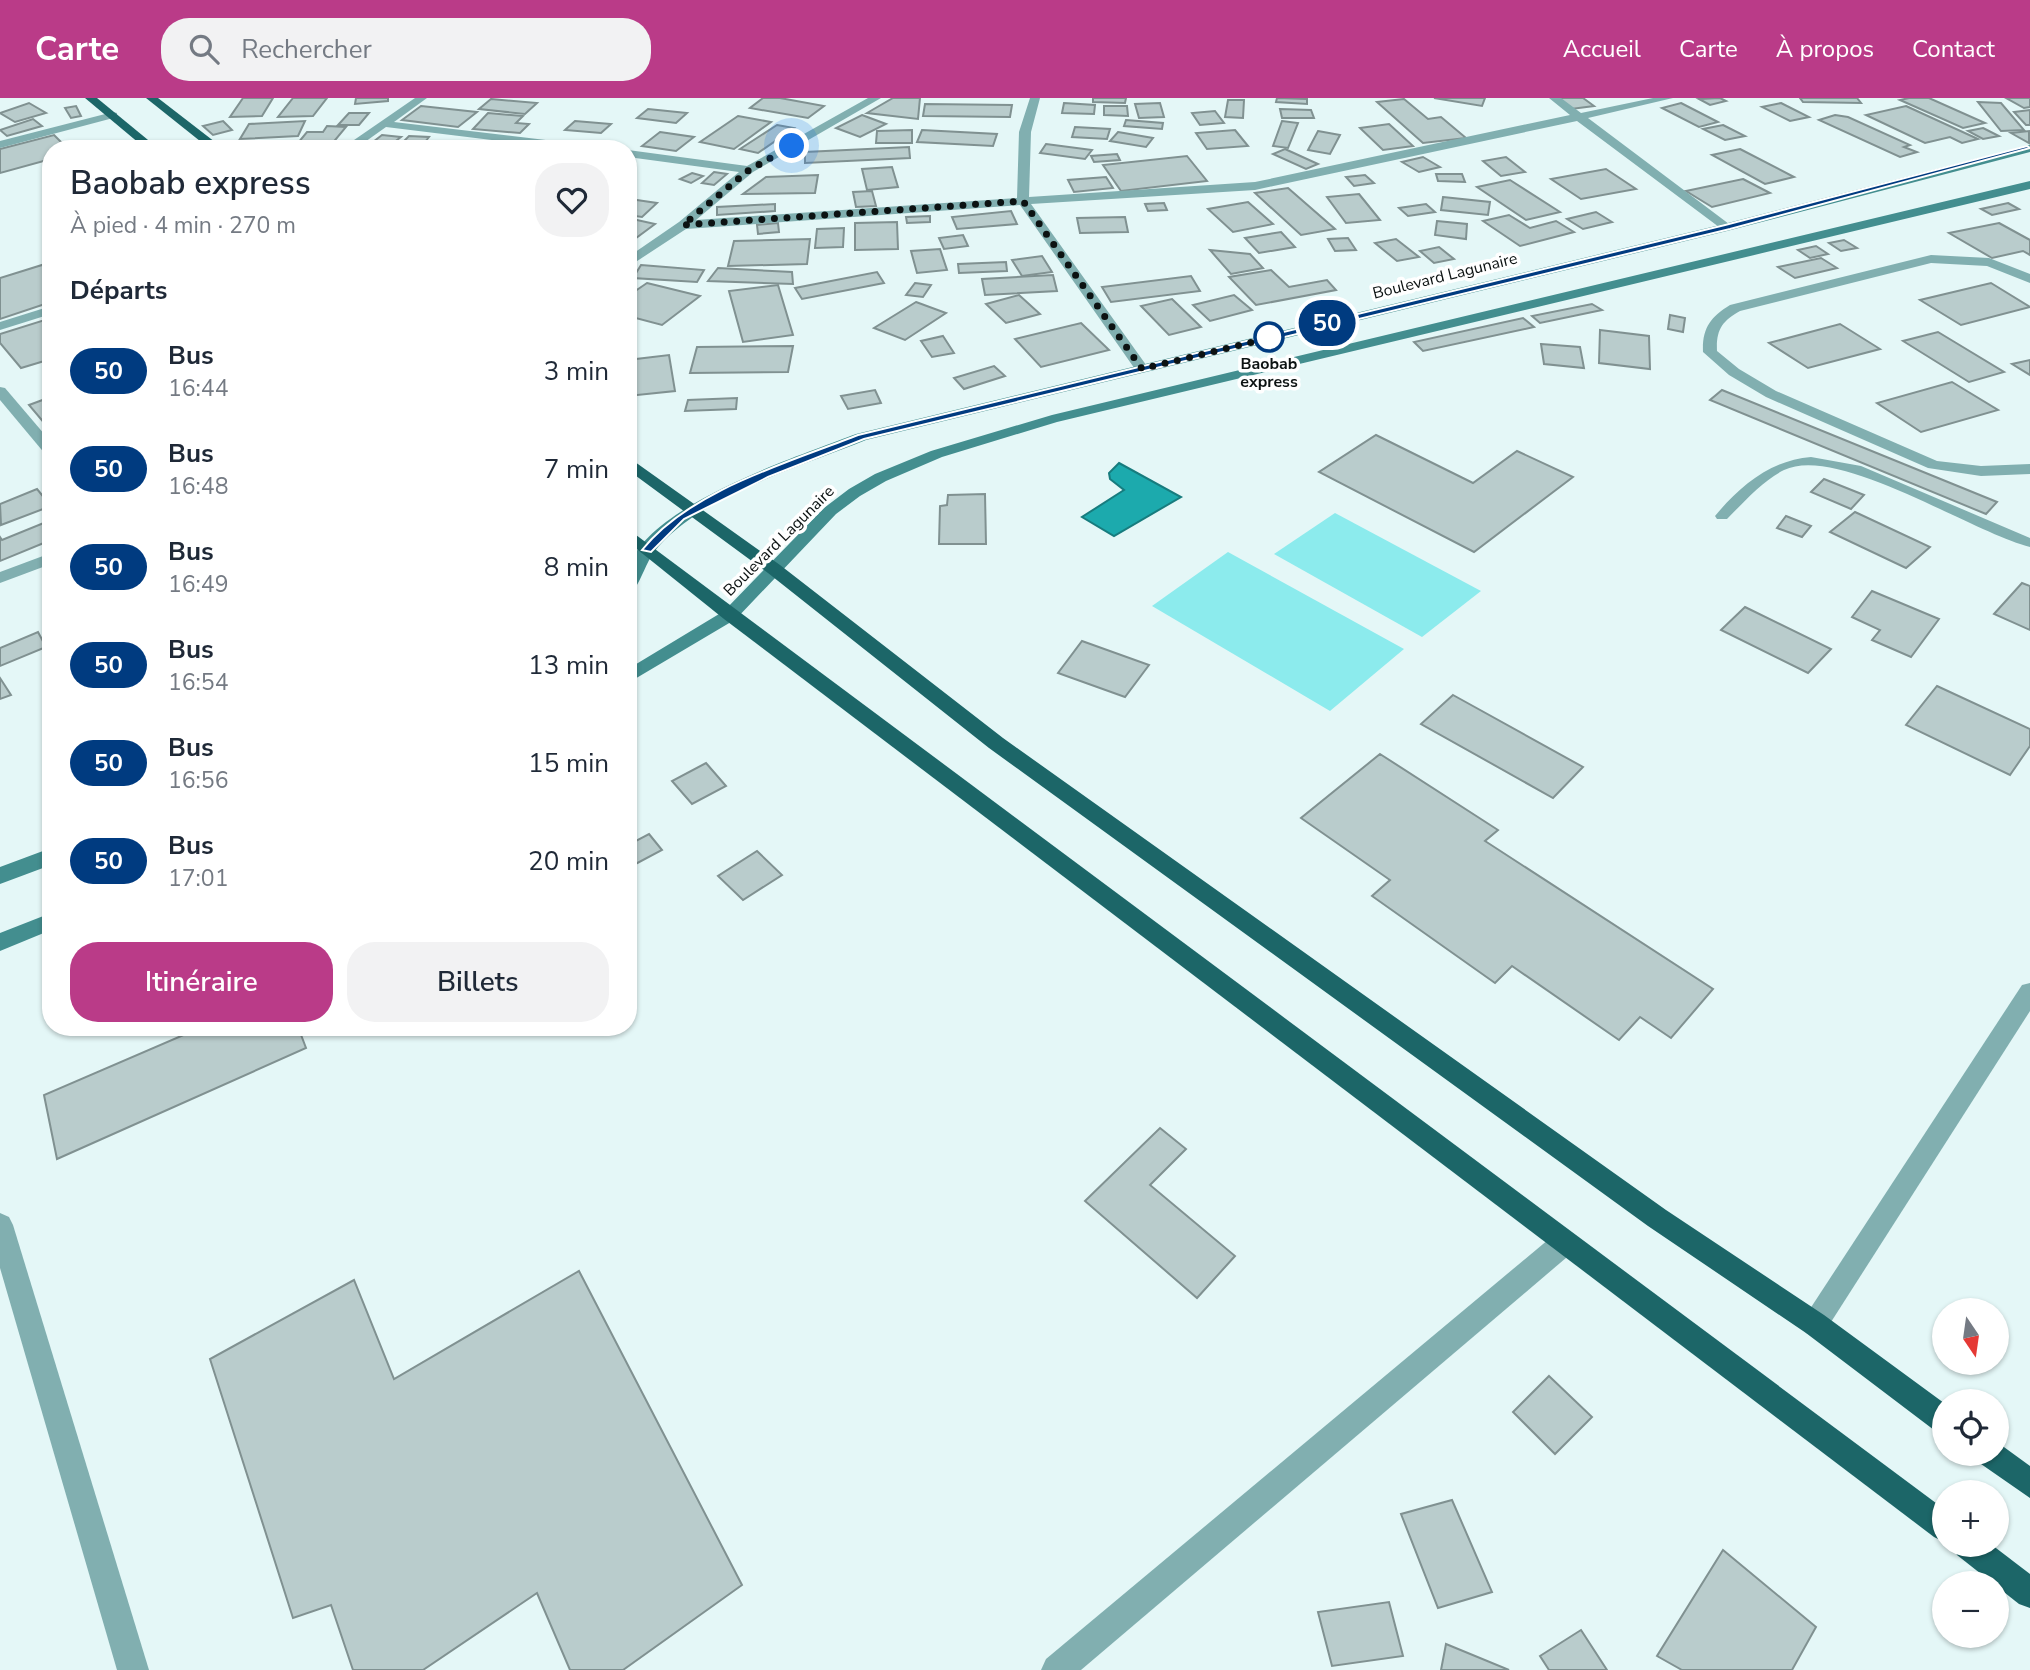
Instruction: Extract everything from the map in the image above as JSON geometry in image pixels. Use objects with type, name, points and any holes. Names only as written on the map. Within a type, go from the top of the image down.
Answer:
[{"type":"highway","points":[[90,98],[142,140]]},
{"type":"highway","points":[[151,98],[206,140]]},
{"type":"highway","points":[[637,469],[774,569],[996,743],[1657,1218],[1815,1324],[1932,1411]]},
{"type":"highway","points":[[637,542],[730,615],[1932,1518]]},
{"type":"highway","points":[[2007,1466],[2030,1483]]},
{"type":"highway","points":[[1984,1557],[2030,1593]]},
{"type":"main road","name":"Boulevard Lagunaire","points":[[637,569],[647,550],[668,527],[692,511],[764,475],[861,437],[1727,227],[2030,148]]},
{"type":"main road","name":"Boulevard Lagunaire","points":[[637,672],[730,615],[847,497],[897,467],[1052,419],[2030,185]]},
{"type":"main road","points":[[0,876],[42,860]]},
{"type":"main road","points":[[0,942],[42,925]]},
{"type":"street","points":[[361,140],[422,98]]},
{"type":"street","points":[[637,257],[683,225],[749,170],[876,98]]},
{"type":"street","points":[[1035,98],[1025,132],[1023,201],[1142,369]]},
{"type":"street","points":[[1554,98],[1727,227]]},
{"type":"street","points":[[683,225],[1023,201],[1200,192],[1255,186],[1668,98]]},
{"type":"street","points":[[0,145],[113,116]]},
{"type":"street","points":[[385,124],[520,140]]},
{"type":"street","points":[[637,154],[749,170]]},
{"type":"street","points":[[2030,279],[1989,262],[1931,259],[1735,308],[1721,316],[1709,333],[1710,352],[1752,383],[1934,465],[1981,471],[2030,469]]},
{"type":"street","points":[[0,326],[42,313]]},
{"type":"street","points":[[0,391],[42,441]]},
{"type":"street","points":[[0,578],[42,562]]},
{"type":"street","points":[[1815,1324],[2030,992]]},
{"type":"street","points":[[0,1225],[132,1670]]},
{"type":"street","points":[[1058,1670],[1564,1243]]},
{"type":"lane","points":[[1722,516],[1776,467],[1798,461],[1828,462],[1856,469],[2030,543]]},
{"type":"shaded area","points":[[1119,463],[1181,497],[1114,536],[1082,517],[1124,490],[1110,479],[1109,473]]},
{"type":"shaded area","points":[[1335,513],[1481,591],[1422,637],[1274,554]]},
{"type":"shaded area","points":[[1228,552],[1404,649],[1330,711],[1152,606]]},
{"type":"building","points":[[243,98],[273,98],[262,116],[230,117]]},
{"type":"building","points":[[293,98],[327,98],[313,116],[278,117]]},
{"type":"building","points":[[356,98],[388,98],[388,101],[355,104]]},
{"type":"building","points":[[763,98],[780,98],[824,106],[808,118],[750,108]]},
{"type":"building","points":[[893,98],[920,98],[918,119],[867,113]]},
{"type":"building","points":[[1093,98],[1126,98],[1125,103],[1093,102]]},
{"type":"building","points":[[1277,98],[1307,99],[1307,104],[1276,102]]},
{"type":"building","points":[[1434,98],[1485,98],[1482,106]]},
{"type":"building","points":[[1557,98],[1583,98],[1594,106],[1571,109]]},
{"type":"building","points":[[1720,98],[1726,101],[1710,105],[1699,99]]},
{"type":"building","points":[[1800,98],[1857,98],[1861,103],[1803,102]]},
{"type":"building","points":[[1929,98],[1985,123],[1963,128],[1900,100]]},
{"type":"building","points":[[2006,98],[2030,98],[2030,107],[2024,108]]},
{"type":"building","points":[[491,99],[537,103],[525,114],[479,109]]},
{"type":"building","points":[[1404,99],[1428,119],[1441,117],[1466,138],[1423,143],[1377,102]]},
{"type":"building","points":[[1228,100],[1244,100],[1243,118],[1225,117]]},
{"type":"building","points":[[1978,102],[2001,103],[2024,130],[2001,131]]},
{"type":"building","points":[[29,103],[46,113],[15,122],[0,113]]},
{"type":"building","points":[[1064,103],[1095,105],[1094,114],[1062,113]]},
{"type":"building","points":[[1160,103],[1164,117],[1139,118],[1135,104]]},
{"type":"building","points":[[1681,103],[1718,122],[1699,127],[1662,108]]},
{"type":"building","points":[[1781,103],[1809,117],[1790,121],[1762,107]]},
{"type":"building","points":[[925,104],[1012,105],[1010,117],[923,116]]},
{"type":"building","points":[[76,106],[81,116],[71,118],[65,108]]},
{"type":"building","points":[[421,106],[477,112],[458,127],[402,120]]},
{"type":"building","points":[[1104,106],[1127,106],[1128,116],[1104,115]]},
{"type":"building","points":[[1906,106],[1978,139],[1962,143],[1950,137],[1925,143],[1866,115]]},
{"type":"building","points":[[648,109],[687,113],[676,123],[637,118]]},
{"type":"building","points":[[1280,109],[1311,110],[1314,118],[1282,118]]},
{"type":"building","points":[[2030,110],[2030,125],[2026,125],[2014,112]]},
{"type":"building","points":[[1215,111],[1224,123],[1200,125],[1192,113]]},
{"type":"building","points":[[349,113],[369,113],[359,125],[338,125]]},
{"type":"building","points":[[488,113],[523,116],[516,123],[529,124],[520,133],[473,129]]},
{"type":"building","points":[[862,115],[886,124],[860,137],[836,128]]},
{"type":"building","points":[[1835,115],[1848,117],[1910,145],[1904,147],[1917,152],[1900,157],[1819,120]]},
{"type":"building","points":[[738,116],[771,122],[734,149],[700,142]]},
{"type":"building","points":[[33,119],[42,126],[7,136],[0,130]]},
{"type":"building","points":[[1126,120],[1163,123],[1162,129],[1124,126]]},
{"type":"building","points":[[223,121],[232,130],[213,135],[203,126]]},
{"type":"building","points":[[305,121],[298,136],[240,139],[249,124]]},
{"type":"building","points":[[575,121],[611,124],[601,133],[565,130]]},
{"type":"building","points":[[1282,121],[1298,123],[1288,148],[1273,146]]},
{"type":"building","points":[[1389,124],[1413,146],[1383,150],[1360,128]]},
{"type":"building","points":[[777,125],[794,128],[758,153],[740,149]]},
{"type":"building","points":[[1723,125],[1745,136],[1725,140],[1703,129]]},
{"type":"building","points":[[327,126],[346,127],[335,140],[300,140],[307,132],[323,132]]},
{"type":"building","points":[[1075,127],[1110,129],[1107,139],[1072,137]]},
{"type":"building","points":[[1983,128],[1999,136],[1983,139],[1968,131]]},
{"type":"building","points":[[912,130],[912,143],[876,143],[877,131]]},
{"type":"building","points":[[922,130],[997,134],[993,146],[917,142]]},
{"type":"building","points":[[1235,130],[1248,146],[1207,149],[1196,133]]},
{"type":"building","points":[[1318,131],[1340,135],[1330,154],[1308,150]]},
{"type":"building","points":[[2029,131],[2029,143],[2011,133]]},
{"type":"building","points":[[660,132],[694,137],[676,151],[642,146]]},
{"type":"building","points":[[1118,132],[1153,138],[1146,147],[1110,141]]},
{"type":"building","points":[[54,135],[59,140],[42,140],[42,161],[0,173],[0,149]]},
{"type":"building","points":[[382,135],[401,137],[397,140],[376,140]]},
{"type":"building","points":[[409,136],[429,137],[427,140],[405,140]]},
{"type":"building","points":[[1046,144],[1092,150],[1085,159],[1040,153]]},
{"type":"building","points":[[909,147],[910,158],[805,163],[805,152]]},
{"type":"building","points":[[1285,149],[1318,164],[1306,169],[1273,154]]},
{"type":"building","points":[[1740,149],[1794,177],[1765,184],[1712,155]]},
{"type":"building","points":[[1117,154],[1120,160],[1094,162],[1091,156]]},
{"type":"building","points":[[1187,156],[1207,181],[1121,191],[1103,165]]},
{"type":"building","points":[[1423,157],[1440,167],[1419,172],[1402,162]]},
{"type":"building","points":[[1506,157],[1525,172],[1501,176],[1483,161]]},
{"type":"building","points":[[892,167],[898,187],[867,190],[862,169]]},
{"type":"building","points":[[1606,169],[1636,189],[1581,199],[1551,179]]},
{"type":"building","points":[[714,172],[727,174],[714,185],[702,183]]},
{"type":"building","points":[[692,173],[703,176],[691,183],[680,179]]},
{"type":"building","points":[[1436,174],[1462,174],[1465,182],[1438,181]]},
{"type":"building","points":[[818,175],[815,193],[743,194],[766,177]]},
{"type":"building","points":[[1365,175],[1374,183],[1354,186],[1346,177]]},
{"type":"building","points":[[1106,177],[1113,188],[1074,192],[1068,180]]},
{"type":"building","points":[[1743,179],[1770,193],[1712,207],[1686,191]]},
{"type":"building","points":[[1510,180],[1560,212],[1526,220],[1477,187]]},
{"type":"building","points":[[1288,188],[1335,229],[1301,235],[1255,193]]},
{"type":"building","points":[[872,191],[876,206],[856,207],[853,192]]},
{"type":"building","points":[[1359,194],[1380,220],[1346,223],[1327,197]]},
{"type":"building","points":[[1443,197],[1490,202],[1488,215],[1441,210]]},
{"type":"building","points":[[637,200],[657,203],[642,217],[637,216]]},
{"type":"building","points":[[1248,202],[1273,224],[1233,232],[1208,209]]},
{"type":"building","points":[[1164,203],[1167,210],[1148,211],[1145,204]]},
{"type":"building","points":[[2008,203],[2019,209],[1992,215],[1981,209]]},
{"type":"building","points":[[775,204],[775,211],[717,215],[717,207]]},
{"type":"building","points":[[1426,204],[1435,212],[1408,216],[1399,208]]},
{"type":"building","points":[[1011,211],[1017,224],[957,229],[952,217]]},
{"type":"building","points":[[1596,212],[1612,222],[1583,229],[1567,219]]},
{"type":"building","points":[[1509,215],[1530,228],[1556,221],[1574,232],[1520,246],[1483,221]]},
{"type":"building","points":[[930,216],[930,222],[907,223],[906,217]]},
{"type":"building","points":[[1125,217],[1128,232],[1080,233],[1077,218]]},
{"type":"building","points":[[637,220],[655,224],[637,237]]},
{"type":"building","points":[[1437,221],[1467,224],[1466,239],[1435,235]]},
{"type":"building","points":[[897,222],[898,249],[855,250],[855,223]]},
{"type":"building","points":[[778,223],[779,232],[758,234],[757,225]]},
{"type":"building","points":[[1999,223],[2030,240],[2030,255],[2023,251],[1992,258],[1949,233]]},
{"type":"building","points":[[844,228],[843,247],[815,248],[817,229]]},
{"type":"building","points":[[1281,232],[1295,247],[1259,253],[1245,238]]},
{"type":"building","points":[[963,235],[968,246],[944,249],[939,238]]},
{"type":"building","points":[[1348,238],[1356,250],[1335,251],[1328,239]]},
{"type":"building","points":[[810,239],[807,264],[728,266],[734,241]]},
{"type":"building","points":[[1396,239],[1419,257],[1397,261],[1375,243]]},
{"type":"building","points":[[1844,240],[1857,248],[1841,251],[1829,243]]},
{"type":"building","points":[[1816,246],[1828,254],[1810,258],[1798,250]]},
{"type":"building","points":[[1439,247],[1454,259],[1434,263],[1420,251]]},
{"type":"building","points":[[940,249],[947,270],[917,273],[911,251]]},
{"type":"building","points":[[1210,250],[1250,254],[1263,268],[1231,274]]},
{"type":"building","points":[[1042,256],[1052,272],[1022,276],[1012,260]]},
{"type":"building","points":[[1821,258],[1837,268],[1795,278],[1778,267]]},
{"type":"building","points":[[1006,262],[1007,271],[959,273],[958,264]]},
{"type":"building","points":[[42,265],[42,305],[0,319],[0,278]]},
{"type":"building","points":[[641,265],[704,270],[697,282],[637,278]]},
{"type":"building","points":[[718,268],[792,272],[793,284],[708,281]]},
{"type":"building","points":[[1271,270],[1289,287],[1327,280],[1336,290],[1256,305],[1229,277]]},
{"type":"building","points":[[877,272],[884,283],[802,299],[795,288]]},
{"type":"building","points":[[1053,275],[1057,291],[985,295],[982,279]]},
{"type":"building","points":[[1191,276],[1200,291],[1111,302],[1102,287]]},
{"type":"building","points":[[647,283],[700,296],[662,325],[637,318],[637,290]]},
{"type":"building","points":[[915,283],[931,285],[923,297],[906,295]]},
{"type":"building","points":[[1991,283],[2030,307],[1961,325],[1920,300]]},
{"type":"building","points":[[778,285],[793,335],[743,342],[729,291]]},
{"type":"building","points":[[1019,295],[1040,314],[1006,323],[986,304]]},
{"type":"building","points":[[1234,295],[1252,310],[1210,321],[1193,305]]},
{"type":"building","points":[[1172,299],[1201,327],[1169,335],[1141,306]]},
{"type":"building","points":[[916,302],[946,313],[905,340],[874,328]]},
{"type":"building","points":[[1592,304],[1602,310],[1540,323],[1532,316]]},
{"type":"building","points":[[1670,315],[1685,318],[1683,332],[1668,329]]},
{"type":"building","points":[[1523,318],[1534,327],[1423,351],[1414,342]]},
{"type":"building","points":[[42,321],[42,362],[21,368],[0,343],[0,334]]},
{"type":"building","points":[[1081,323],[1109,350],[1041,367],[1015,339]]},
{"type":"building","points":[[1840,324],[1880,349],[1808,368],[1769,343]]},
{"type":"building","points":[[1600,330],[1649,336],[1650,369],[1599,363]]},
{"type":"building","points":[[1938,332],[2004,372],[1969,382],[1903,341]]},
{"type":"building","points":[[943,336],[954,353],[932,357],[921,341]]},
{"type":"building","points":[[1541,344],[1580,347],[1584,368],[1544,364]]},
{"type":"building","points":[[793,346],[788,372],[690,373],[697,347]]},
{"type":"building","points":[[669,355],[675,391],[637,395],[637,359]]},
{"type":"building","points":[[2030,360],[2030,375],[2012,364]]},
{"type":"building","points":[[994,366],[1005,376],[964,389],[954,378]]},
{"type":"building","points":[[1952,382],[1998,410],[1921,432],[1877,403]]},
{"type":"building","points":[[875,390],[881,403],[848,409],[841,396]]},
{"type":"building","points":[[1722,390],[1997,502],[1986,514],[1710,400]]},
{"type":"building","points":[[737,398],[736,409],[685,411],[688,400]]},
{"type":"building","points":[[42,400],[42,420],[29,405]]},
{"type":"building","points":[[1376,435],[1473,483],[1517,451],[1573,477],[1474,552],[1319,472]]},
{"type":"building","points":[[1824,479],[1864,495],[1851,509],[1811,492]]},
{"type":"building","points":[[37,489],[42,495],[42,509],[1,525],[0,504]]},
{"type":"building","points":[[985,494],[986,544],[939,544],[940,506],[947,505],[948,495]]},
{"type":"building","points":[[1855,512],[1930,547],[1906,568],[1830,532]]},
{"type":"building","points":[[1786,516],[1811,526],[1802,537],[1777,528]]},
{"type":"building","points":[[42,524],[42,544],[0,561],[0,537],[2,540]]},
{"type":"building","points":[[2022,583],[2030,586],[2030,630],[1994,614]]},
{"type":"building","points":[[1872,591],[1939,619],[1911,657],[1872,640],[1880,630],[1852,617]]},
{"type":"building","points":[[1745,607],[1831,649],[1808,673],[1721,630]]},
{"type":"building","points":[[38,632],[42,640],[42,649],[0,666],[0,648]]},
{"type":"building","points":[[1082,641],[1149,665],[1125,697],[1058,673]]},
{"type":"building","points":[[0,678],[11,695],[0,699]]},
{"type":"building","points":[[1937,686],[2030,729],[2030,746],[2010,775],[1906,725]]},
{"type":"building","points":[[1453,695],[1583,767],[1553,798],[1421,724]]},
{"type":"building","points":[[1380,754],[1498,830],[1485,841],[1713,989],[1671,1038],[1640,1017],[1619,1040],[1512,966],[1495,983],[1372,896],[1390,880],[1301,818]]},
{"type":"building","points":[[706,763],[726,786],[692,804],[672,781]]},
{"type":"building","points":[[649,834],[662,850],[637,863],[637,840]]},
{"type":"building","points":[[757,851],[782,875],[743,900],[718,876]]},
{"type":"building","points":[[181,1036],[301,1036],[306,1048],[57,1159],[44,1095]]},
{"type":"building","points":[[1160,1128],[1186,1149],[1150,1185],[1235,1256],[1197,1298],[1085,1201]]},
{"type":"building","points":[[579,1271],[742,1585],[623,1670],[570,1670],[537,1593],[423,1670],[353,1670],[331,1605],[293,1618],[210,1359],[354,1280],[394,1379]]},
{"type":"building","points":[[1549,1376],[1592,1417],[1555,1454],[1513,1412]]},
{"type":"building","points":[[1452,1500],[1492,1592],[1438,1608],[1401,1514]]},
{"type":"building","points":[[1723,1550],[1816,1627],[1792,1670],[1682,1670],[1657,1656]]},
{"type":"building","points":[[1389,1602],[1403,1656],[1332,1666],[1318,1612]]},
{"type":"building","points":[[1581,1630],[1607,1670],[1549,1670],[1540,1656]]},
{"type":"building","points":[[1446,1644],[1509,1670],[1441,1670]]},
{"type":"bus line","name":"50","points":[[647,550],[680,517],[764,475],[861,437],[1727,227],[2030,148]]},
{"type":"place","name":"Baobab express","points":[[1269,337]]},
{"type":"route","points":[[792,146],[749,170],[683,225],[1023,201],[1142,369],[1273,337],[1269,337]]}]
